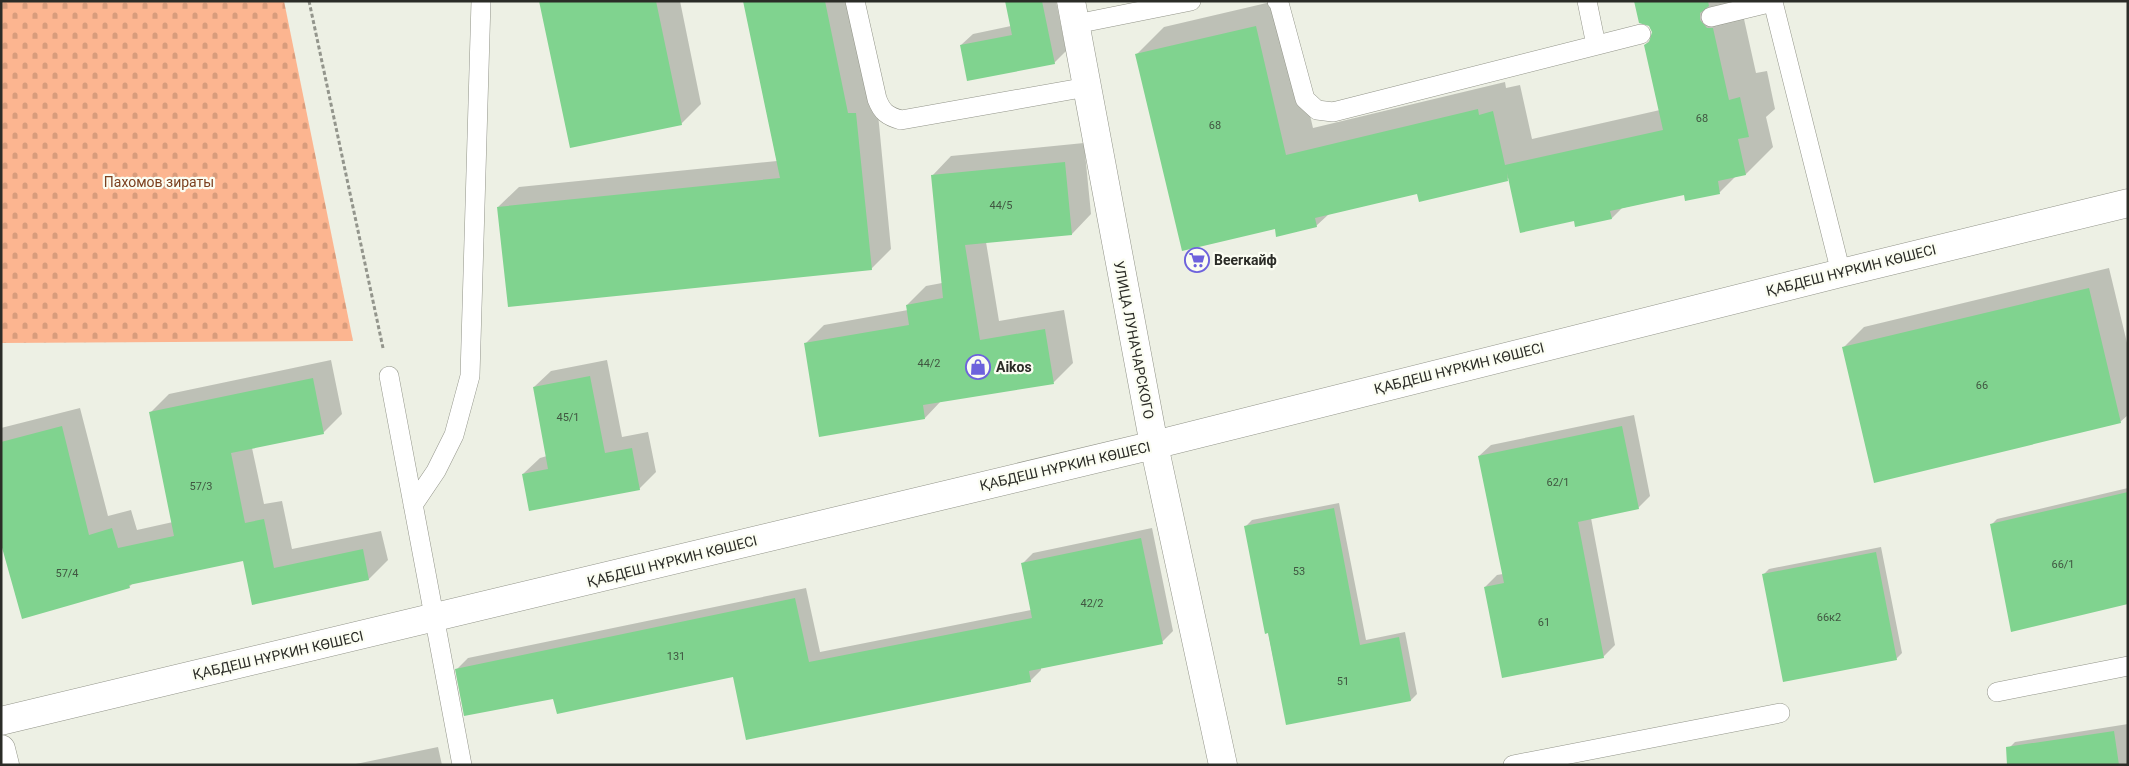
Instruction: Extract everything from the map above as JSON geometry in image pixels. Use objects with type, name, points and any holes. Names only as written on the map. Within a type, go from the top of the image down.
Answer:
[{"type":"street","name":"УЛИЦА ЛУНАЧАРСКОГО","points":[[1074,13],[1154,445],[1223,765]]},
{"type":"street","name":"ҚАБДЕШ НҰРКИН КӨШЕСІ","points":[[1,721],[1154,445],[1840,273],[2128,203]]},
{"type":"street","points":[[1,749],[5,765]]},
{"type":"lane","points":[[413,504],[436,471],[454,435],[470,376],[480,1]]},
{"type":"lane","points":[[855,1],[877,99],[882,110],[890,117],[901,120],[1087,87]]},
{"type":"lane","points":[[1074,13],[1191,1]]},
{"type":"lane","points":[[1277,1],[1305,99],[1317,110],[1333,112],[1641,34]]},
{"type":"lane","points":[[1587,1],[1596,45]]},
{"type":"lane","points":[[1711,17],[1773,2],[1840,273]]},
{"type":"lane","points":[[389,376],[462,765]]},
{"type":"lane","points":[[1997,692],[2128,666]]},
{"type":"lane","points":[[1513,765],[1780,714]]},
{"type":"path","points":[[309,1],[389,376]]},
{"type":"green space","name":"Пахомов зираты","points":[[1,1],[284,1],[353,341],[1,343]]},
{"type":"building","points":[[539,1],[656,1],[682,125],[570,148]]},
{"type":"building","points":[[743,1],[825,1],[848,113],[856,113],[872,270],[508,307],[497,207],[780,178]]},
{"type":"building","points":[[1005,1],[1042,1],[1055,64],[967,81],[960,45],[1012,35]]},
{"type":"building","points":[[1634,1],[1708,1],[1709,6],[1700,13],[1700,20],[1707,28],[1713,28],[1729,100],[1740,97],[1749,137],[1738,139],[1746,175],[1718,181],[1720,194],[1685,201],[1684,195],[1610,211],[1612,219],[1575,227],[1574,221],[1520,233],[1507,173],[1508,181],[1419,202],[1417,194],[1315,218],[1317,227],[1276,237],[1275,229],[1182,251],[1135,54],[1256,26],[1286,155],[1478,109],[1479,115],[1493,111],[1505,165],[1663,130],[1644,45],[1649,42],[1652,32],[1649,26],[1639,23]]},
{"type":"building","points":[[1065,162],[1072,235],[965,245],[980,340],[1045,329],[1054,384],[923,405],[925,419],[819,437],[804,343],[909,325],[906,305],[943,298],[931,175]]},
{"type":"building","points":[[2089,288],[2121,423],[1874,483],[1842,347]]},
{"type":"building","points":[[590,376],[605,453],[632,448],[640,490],[529,511],[522,474],[548,469],[533,387]]},
{"type":"building","points":[[313,378],[324,434],[231,453],[245,523],[264,519],[274,568],[363,549],[369,580],[252,605],[243,561],[129,585],[130,588],[22,619],[1,544],[1,442],[62,426],[89,535],[112,528],[118,548],[174,536],[149,412]]},
{"type":"building","points":[[1622,426],[1639,509],[1578,522],[1604,658],[1502,678],[1484,587],[1504,583],[1478,456]]},
{"type":"building","points":[[2128,492],[2128,604],[2011,632],[1990,524]]},
{"type":"building","points":[[1334,508],[1360,645],[1399,637],[1411,701],[1286,725],[1268,633],[1265,634],[1244,526]]},
{"type":"building","points":[[1141,538],[1163,644],[1029,671],[1031,682],[746,740],[733,677],[557,714],[553,699],[464,716],[455,669],[795,598],[809,662],[1032,618],[1021,563]]},
{"type":"building","points":[[1876,552],[1897,660],[1783,682],[1762,574]]},
{"type":"building","points":[[2114,731],[2119,765],[2007,765],[2006,747]]},
{"type":"place","name":"Beerкайф","points":[[1197,260]]},
{"type":"place","name":"Aikos","points":[[978,367]]}]
